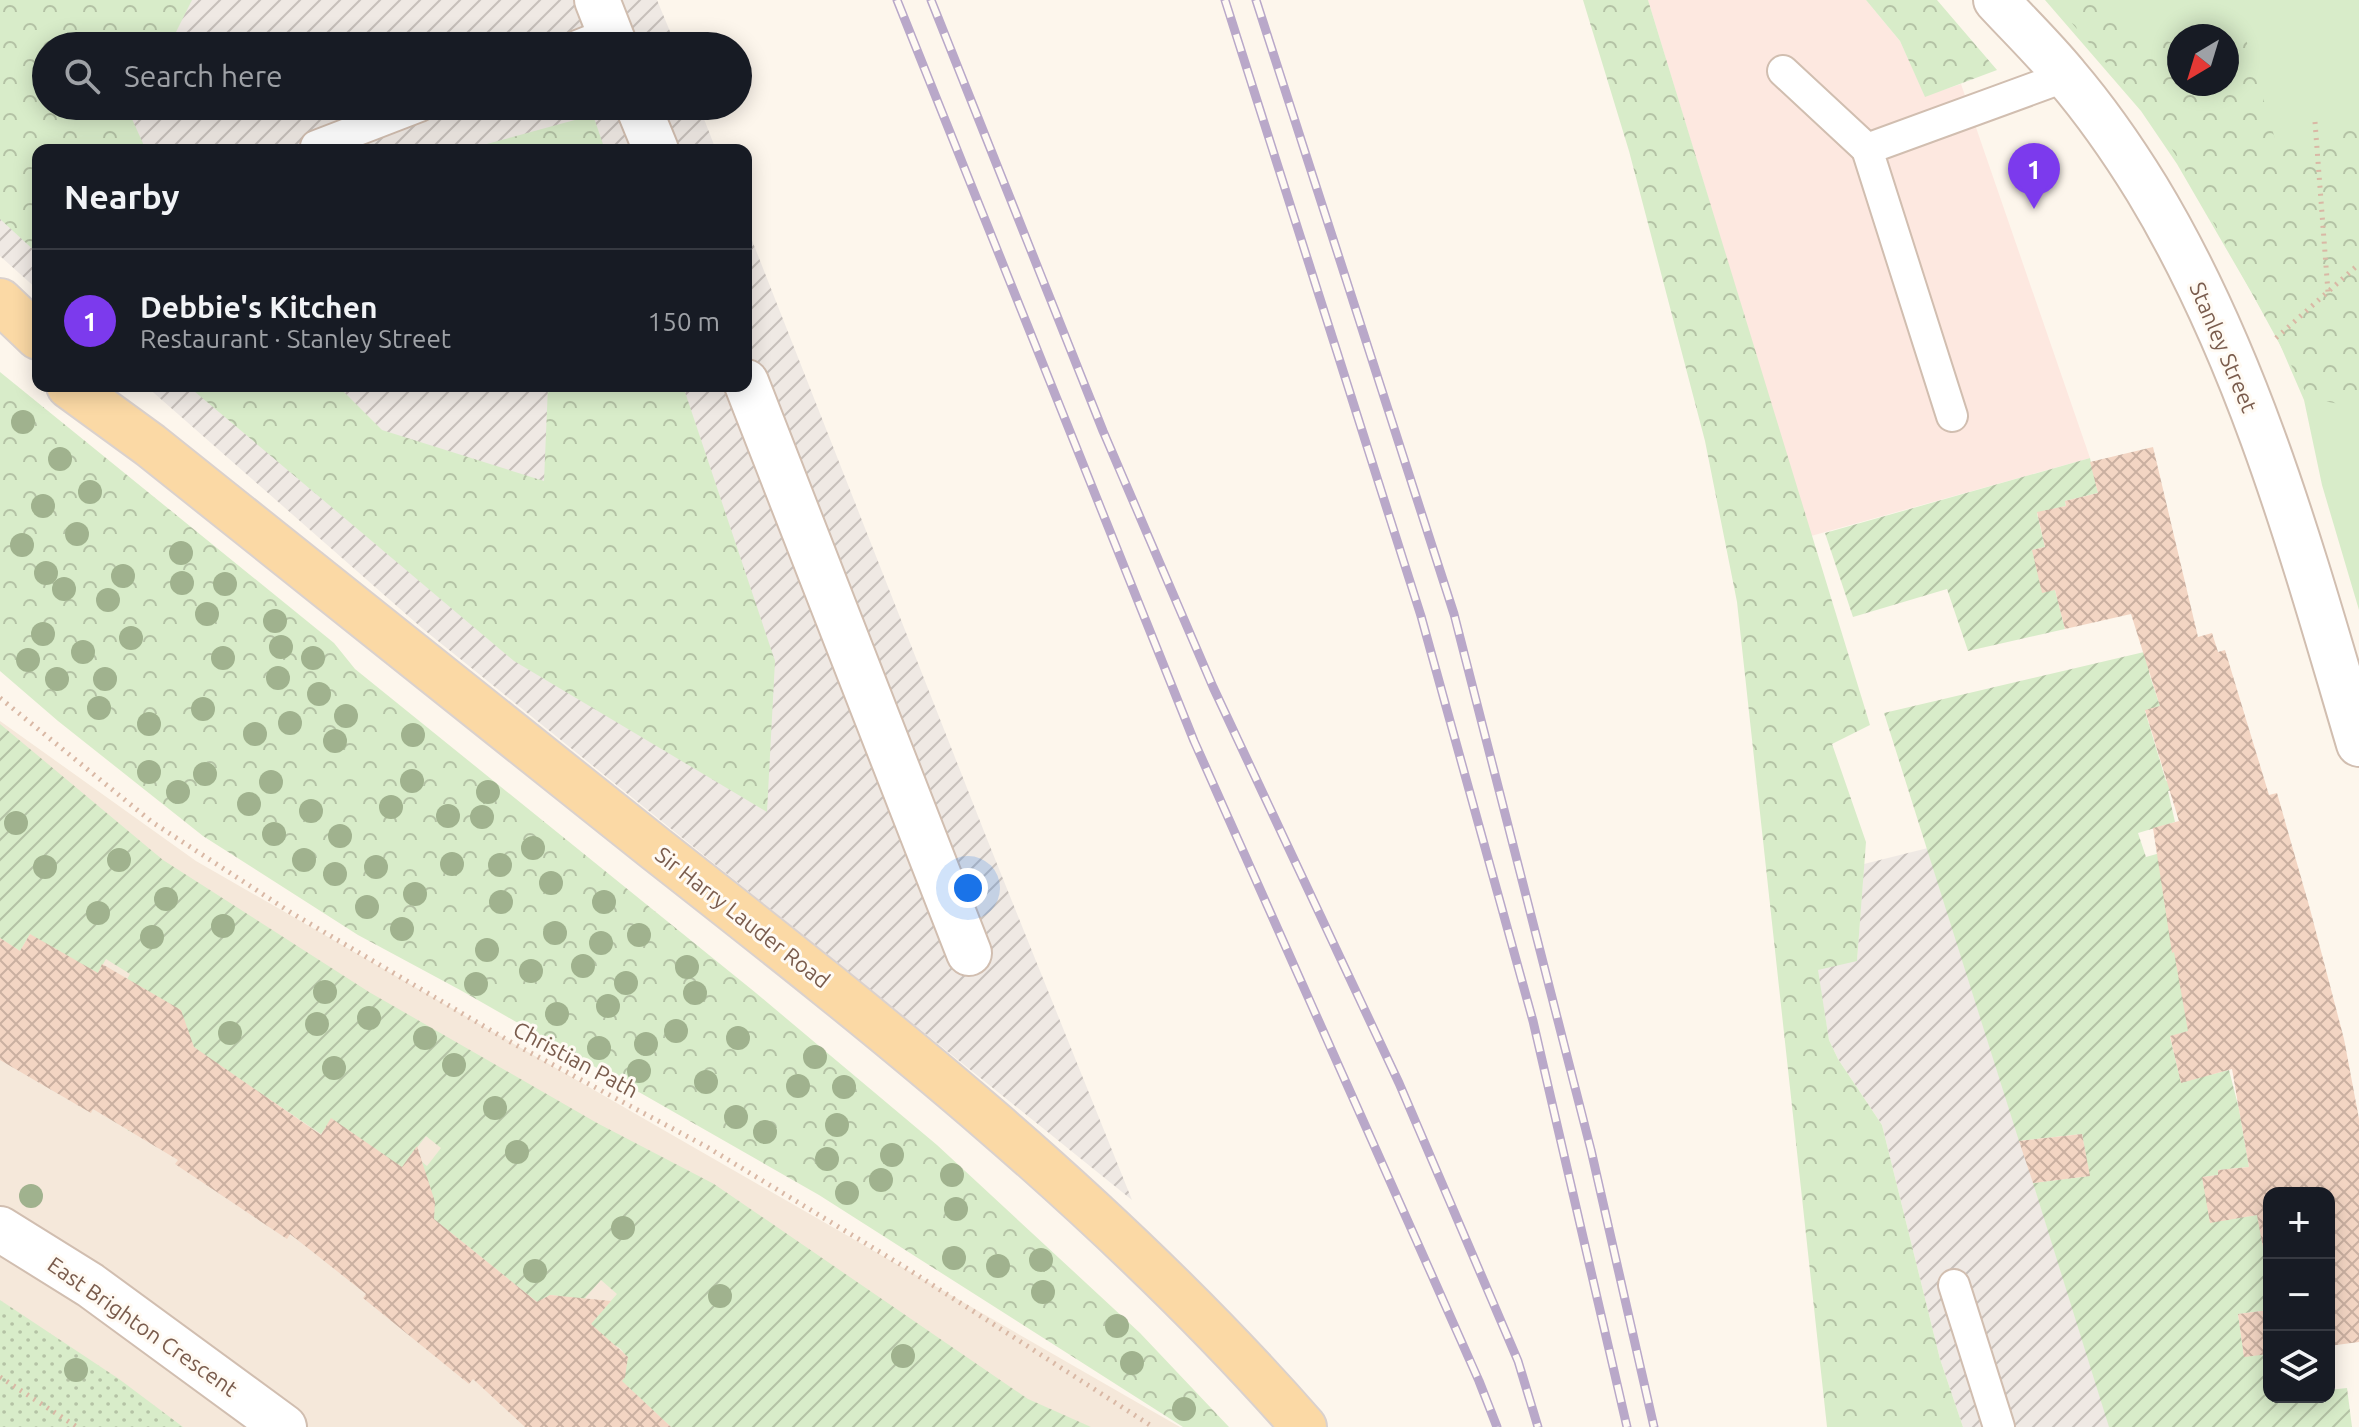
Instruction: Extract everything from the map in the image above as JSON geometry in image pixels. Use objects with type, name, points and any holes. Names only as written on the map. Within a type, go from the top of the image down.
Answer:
[{"type":"main road","points":[[0,301],[32,331]]},
{"type":"main road","points":[[0,336],[32,360]]},
{"type":"main road","name":"Sir Harry Lauder Road","points":[[77,392],[150,445],[875,1023],[1078,1199],[1200,1316],[1304,1427]]},
{"type":"main road","name":"Sir Harry Lauder Road","points":[[95,392],[150,445]]},
{"type":"street","name":"Stanley Street","points":[[1996,0],[2067,76],[2146,188],[2216,319],[2286,506],[2359,744]]},
{"type":"street","points":[[644,120],[654,144]]},
{"type":"street","points":[[750,392],[969,953]]},
{"type":"street","name":"East Brighton Crescent","points":[[0,1229],[90,1285],[284,1427]]},
{"type":"lane","points":[[1783,71],[1867,149],[1952,416]]},
{"type":"lane","points":[[1867,149],[2067,76]]},
{"type":"lane","points":[[321,144],[384,120]]},
{"type":"lane","points":[[1954,1285],[1999,1427]]},
{"type":"path","points":[[2315,122],[2328,292]]},
{"type":"path","points":[[2237,373],[2359,264]]},
{"type":"path","name":"Christian Path","points":[[0,698],[152,822],[290,912],[514,1044],[707,1147],[903,1266],[1153,1427]]},
{"type":"path","points":[[0,1377],[77,1427]]},
{"type":"shaded area","points":[[0,0],[657,0],[670,32],[32,32],[32,120],[704,120],[714,144],[32,144],[32,285],[0,256]]},
{"type":"shaded area","points":[[1648,0],[1866,0],[1900,41],[1925,96],[1961,84],[2090,458],[1811,536]]},
{"type":"shaded area","points":[[752,240],[1132,1200],[423,629],[153,392],[752,392]]},
{"type":"shaded area","points":[[0,721],[196,861],[1180,1427],[0,1427]]},
{"type":"shaded area","points":[[1928,848],[2110,1427],[1963,1427],[1940,1359],[1882,1125],[1838,1059],[1829,1040],[1817,969],[1857,960],[1864,864]]},
{"type":"green space","points":[[0,0],[192,0],[176,32],[32,32],[32,120],[132,120],[143,144],[32,144],[32,248],[0,219]]},
{"type":"green space","points":[[1583,0],[1648,0],[1870,725],[1832,744],[1866,842],[1857,961],[1818,970],[1829,1040],[1838,1059],[1882,1125],[1940,1359],[1963,1427],[1827,1427],[1737,602],[1705,441],[1629,151]]},
{"type":"green space","points":[[1866,0],[1937,0],[1997,70],[1925,97],[1900,41]]},
{"type":"green space","points":[[2045,0],[2359,0],[2359,610],[2322,485],[2304,400],[2275,333],[2177,164],[2141,111]]},
{"type":"green space","points":[[2052,0],[2099,0],[2137,29],[2167,41],[2167,96],[2239,96],[2239,38],[2245,36],[2275,139],[2314,151],[2359,115],[2359,408],[2309,398],[2181,163],[2144,107]]},
{"type":"green space","points":[[575,120],[595,120],[603,144],[487,144]]},
{"type":"green space","points":[[0,372],[334,643],[355,669],[756,993],[937,1145],[1140,1333],[1229,1427],[1183,1427],[819,1195],[358,935],[203,836],[58,721],[0,671]]},
{"type":"green space","points":[[195,392],[344,392],[382,430],[544,481],[548,392],[685,392],[775,661],[767,812],[514,661]]},
{"type":"green space","points":[[2090,458],[2098,493],[2065,501],[2066,506],[2037,513],[2045,547],[2033,550],[2055,590],[2065,629],[1968,651],[1947,589],[1853,617],[1825,533]]},
{"type":"green space","points":[[2157,649],[2149,673],[2160,706],[2145,711],[2166,781],[2256,754],[2262,774],[2168,791],[2175,822],[2138,833],[2146,857],[2181,847],[2172,952],[2210,949],[2188,1031],[2170,1037],[2181,1082],[2229,1070],[2239,1109],[2249,1167],[2218,1170],[2218,1175],[2203,1177],[2210,1222],[2257,1215],[2263,1224],[2263,1311],[2238,1314],[2244,1356],[2263,1354],[2263,1403],[2335,1403],[2335,1389],[2347,1388],[2352,1427],[2109,1427],[2033,1183],[2089,1176],[2082,1134],[2019,1141],[1884,713]]},
{"type":"green space","points":[[0,724],[163,860],[369,992],[597,1123],[714,1184],[1028,1399],[1091,1427],[671,1427],[619,1379],[625,1360],[622,1350],[603,1343],[559,1296],[550,1295],[537,1302],[430,1216],[434,1208],[432,1194],[332,1119],[321,1134],[235,1076],[148,1139],[127,1130],[177,1043],[184,1020],[180,1009],[113,1004],[130,974],[106,959],[88,990],[30,934],[20,951],[0,938]],"holes":[[[426,1136],[441,1148],[427,1166],[412,1154]],[[601,1280],[617,1294],[601,1312],[585,1298]]]},
{"type":"green space","points":[[0,1300],[119,1379],[183,1427],[0,1427]]},
{"type":"building","points":[[2153,447],[2198,637],[2212,633],[2218,652],[2225,650],[2269,795],[2277,793],[2344,1039],[2359,1119],[2359,1342],[2335,1345],[2335,1187],[2263,1187],[2263,1248],[2257,1215],[2210,1223],[2202,1177],[2218,1175],[2218,1170],[2249,1167],[2232,1069],[2181,1083],[2170,1036],[2188,1031],[2172,953],[2153,828],[2179,821],[2145,710],[2160,706],[2131,614],[2065,629],[2055,590],[2042,593],[2032,550],[2045,547],[2037,512],[2066,506],[2065,501],[2098,493],[2090,462]]},
{"type":"building","points":[[30,934],[98,973],[102,964],[181,1010],[194,1047],[321,1135],[331,1118],[402,1167],[417,1146],[435,1202],[434,1219],[537,1302],[550,1295],[611,1301],[591,1324],[628,1357],[622,1381],[671,1427],[525,1427],[473,1379],[469,1384],[363,1298],[366,1294],[290,1234],[287,1239],[175,1164],[178,1160],[93,1109],[91,1113],[0,1060],[0,938],[20,951]]},
{"type":"building","points":[[2082,1134],[2090,1176],[2033,1183],[2019,1141]]},
{"type":"building","points":[[2263,1311],[2263,1355],[2244,1357],[2238,1314]]},
{"type":"railway","points":[[897,0],[1194,741],[1497,1427]]},
{"type":"railway","points":[[931,0],[1103,431],[1213,687],[1399,1083],[1518,1361],[1538,1427]]},
{"type":"railway","points":[[1225,0],[1421,616],[1533,1021],[1627,1427]]},
{"type":"railway","points":[[1256,0],[1454,614],[1591,1150],[1654,1427]]},
{"type":"place","name":"Debbie's Kitchen","points":[[2034,209]]}]
